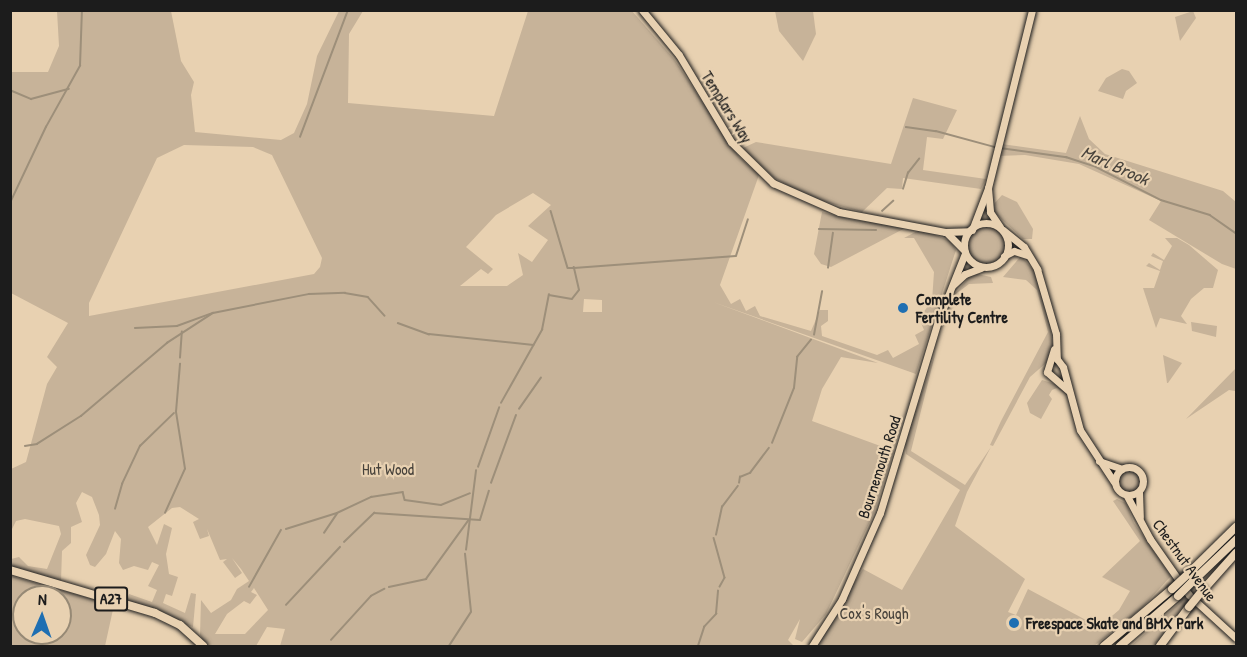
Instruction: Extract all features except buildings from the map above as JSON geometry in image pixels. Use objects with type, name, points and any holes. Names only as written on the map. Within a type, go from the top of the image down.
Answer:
[{"type":"highway","points":[[1190,579],[1236,527]]},
{"type":"highway","points":[[1119,646],[1190,579],[1236,540]]},
{"type":"highway","points":[[1160,646],[1189,607],[1236,553]]},
{"type":"highway","points":[[1104,646],[1175,593]]},
{"type":"main road","name":"A27","points":[[10,570],[155,613],[180,625],[203,646]]},
{"type":"street","name":"Templars Way","points":[[642,10],[679,55],[731,142],[773,183],[826,208],[945,232],[970,230]]},
{"type":"street","points":[[964,251],[970,230],[988,188],[1032,10]]},
{"type":"street","points":[[988,188],[990,212],[1007,240],[1004,256]]},
{"type":"street","points":[[970,230],[988,224],[1001,228],[1029,256],[1041,278],[1058,362],[1070,393],[1080,430],[1097,460],[1118,491],[1127,496],[1139,492],[1144,482],[1142,474],[1131,467],[1122,468],[1097,460]]},
{"type":"street","points":[[945,232],[981,268]]},
{"type":"street","name":"Bournemouth Road","points":[[812,646],[842,598],[876,522],[964,251]]},
{"type":"street","points":[[951,288],[965,274],[992,266],[1004,256],[1018,251],[1029,256]]},
{"type":"street","points":[[1056,344],[1047,372],[1070,393]]},
{"type":"street","points":[[1049,364],[1058,362]]},
{"type":"street","points":[[1054,378],[1063,372]]},
{"type":"street","points":[[1114,482],[1122,468]]},
{"type":"street","name":"Chestnut Avenue","points":[[1139,492],[1140,520]]},
{"type":"street","name":"Chestnut Avenue","points":[[1127,496],[1189,595],[1236,638]]},
{"type":"green space","name":"Hut Wood","points":[[57,11],[171,11],[181,61],[194,82],[191,95],[195,132],[281,140],[294,133],[307,104],[317,56],[339,11],[363,11],[349,34],[348,103],[494,116],[528,11],[632,11],[674,59],[739,157],[759,175],[720,285],[731,304],[740,299],[746,311],[755,306],[760,316],[811,331],[820,310],[828,310],[828,321],[821,326],[822,336],[877,355],[888,350],[893,358],[919,344],[915,335],[924,330],[919,318],[932,301],[934,272],[914,238],[904,238],[921,229],[950,241],[956,250],[916,374],[713,302],[878,363],[841,357],[822,389],[812,421],[894,451],[874,513],[826,614],[802,642],[795,639],[800,619],[788,640],[794,646],[280,646],[285,629],[267,627],[256,646],[206,646],[200,635],[201,600],[211,613],[231,600],[237,589],[249,581],[241,569],[232,558],[242,573],[235,578],[223,562],[227,559],[220,560],[207,529],[209,536],[200,539],[193,522],[199,519],[180,507],[172,508],[148,527],[157,545],[164,524],[172,528],[166,554],[169,574],[178,577],[172,596],[166,594],[163,603],[185,613],[191,593],[196,594],[193,627],[126,602],[129,594],[152,602],[157,590],[148,586],[159,565],[152,562],[148,570],[134,566],[123,570],[119,563],[121,539],[115,531],[106,554],[95,567],[90,565],[86,555],[100,525],[99,515],[92,497],[82,492],[76,503],[82,522],[71,527],[71,543],[62,551],[61,582],[10,567],[11,559],[19,557],[28,566],[47,569],[61,534],[59,526],[25,519],[16,521],[11,531],[11,469],[26,462],[47,384],[57,367],[47,357],[68,323],[11,293],[11,72],[48,72],[59,46]],"holes":[[[184,145],[253,147],[272,155],[322,258],[320,267],[314,274],[89,316],[89,303],[157,158]],[[533,193],[551,205],[528,226],[548,240],[532,262],[518,253],[523,275],[507,286],[460,286],[481,269],[488,274],[493,269],[466,247],[496,215]],[[584,299],[602,300],[602,312],[583,312]],[[254,588],[268,610],[245,634],[215,634],[227,614],[244,601],[250,604],[257,595],[251,592]]]},
{"type":"green space","points":[[775,11],[813,11],[816,34],[803,61],[779,31]]},
{"type":"green space","points":[[1193,11],[1196,18],[1180,41],[1175,17]]},
{"type":"green space","points":[[1122,69],[1129,71],[1137,83],[1126,91],[1123,99],[1098,91],[1106,78]]},
{"type":"green space","points":[[913,98],[957,110],[943,139],[927,137],[923,170],[986,179],[981,189],[903,178],[902,189],[887,188],[862,212],[808,197],[773,177],[743,148],[756,142],[891,164]]},
{"type":"green space","points":[[1080,116],[1089,139],[1105,154],[1223,191],[1236,202],[1236,269],[1222,264],[1149,220],[1161,201],[1079,164],[1025,155],[998,156],[1001,144],[1066,153]]},
{"type":"green space","points":[[1002,195],[1017,202],[1033,229],[1032,239],[1023,239],[996,214],[993,205]]},
{"type":"green space","points":[[822,212],[854,220],[909,226],[831,267],[821,264],[814,254]]},
{"type":"green space","points":[[987,227],[1001,232],[1006,246],[1001,260],[987,265],[973,260],[968,246],[973,232]]},
{"type":"green space","points":[[1165,238],[1177,238],[1189,245],[1218,270],[1213,288],[1204,288],[1191,299],[1181,316],[1187,324],[1160,318],[1156,328],[1143,288],[1154,288],[1160,271],[1146,266],[1149,263],[1160,270],[1163,261],[1151,256],[1153,253],[1164,260],[1172,246]]},
{"type":"green space","points":[[1021,256],[1037,274],[1049,316],[1053,348],[1046,363],[1030,377],[993,446],[990,445],[1001,421],[1048,332],[1037,290],[1026,280],[1003,277]]},
{"type":"green space","points":[[973,273],[991,277],[993,283],[969,284],[953,296]]},
{"type":"green space","points":[[1191,322],[1217,326],[1216,337],[1192,331]]},
{"type":"green space","name":"Cox's Rough","points":[[936,351],[911,451],[965,485],[991,447],[967,492],[955,526],[1025,579],[1008,612],[1016,615],[1028,589],[1099,627],[1119,610],[1130,591],[1102,577],[1140,541],[1113,501],[1117,499],[1126,503],[1134,523],[1171,576],[1141,609],[1094,646],[815,646],[863,569],[902,590],[960,490],[906,454],[905,442]]},
{"type":"green space","points":[[1163,355],[1182,363],[1168,383],[1167,383]]},
{"type":"green space","points":[[1236,368],[1235,391],[1229,390],[1186,419]]},
{"type":"green space","points":[[1042,380],[1058,385],[1067,395],[1057,388],[1052,390],[1049,395],[1052,399],[1041,419],[1030,413],[1027,403]]},
{"type":"green space","points":[[1129,470],[1137,473],[1140,481],[1137,489],[1129,492],[1121,489],[1118,481],[1121,473]]},
{"type":"green space","points":[[11,576],[43,585],[12,585],[12,645],[72,645],[72,593],[114,605],[105,646],[11,646]]},
{"type":"green space","points":[[1185,598],[1188,601],[1155,646],[1131,646]]},
{"type":"waterway","points":[[10,203],[46,127],[80,66],[82,10]]},
{"type":"waterway","points":[[300,137],[348,10]]},
{"type":"waterway","points":[[10,90],[31,99],[69,89]]},
{"type":"waterway","name":"Marl Brook","points":[[906,127],[936,131],[995,147]]},
{"type":"waterway","name":"Marl Brook","points":[[1000,148],[1066,157],[1094,166],[1161,200],[1210,215],[1236,233]]},
{"type":"waterway","name":"Marl Brook","points":[[903,189],[908,173],[919,159]]},
{"type":"waterway","name":"Marl Brook","points":[[882,211],[893,201]]},
{"type":"waterway","points":[[551,211],[568,268],[574,268]]},
{"type":"waterway","points":[[501,403],[542,330],[549,295],[572,299],[579,290],[574,268],[736,256],[748,220]]},
{"type":"waterway","name":"Marl Brook","points":[[819,229],[876,230]]},
{"type":"waterway","name":"Marl Brook","points":[[828,268],[833,233]]},
{"type":"waterway","name":"Marl Brook","points":[[814,335],[822,292]]},
{"type":"waterway","points":[[25,446],[37,444],[81,416],[167,343],[213,313],[309,294],[345,293],[368,297],[385,316]]},
{"type":"waterway","points":[[135,328],[177,326],[212,313]]},
{"type":"waterway","points":[[398,323],[429,334],[533,345]]},
{"type":"waterway","points":[[180,358],[182,332]]},
{"type":"waterway","name":"Marl Brook","points":[[772,443],[794,388],[797,357],[811,340]]},
{"type":"waterway","points":[[165,513],[185,469],[176,412],[180,364]]},
{"type":"waterway","points":[[519,409],[541,378]]},
{"type":"waterway","points":[[478,467],[499,408]]},
{"type":"waterway","points":[[115,509],[122,484],[140,446],[174,413]]},
{"type":"waterway","points":[[491,483],[516,415]]},
{"type":"waterway","name":"Marl Brook","points":[[739,483],[740,477],[750,473],[769,448]]},
{"type":"waterway","points":[[466,550],[476,471]]},
{"type":"waterway","name":"Marl Brook","points":[[716,535],[722,507],[738,486]]},
{"type":"waterway","points":[[344,542],[374,513],[480,520],[489,491]]},
{"type":"waterway","points":[[286,529],[337,513],[371,497],[403,492],[405,500],[441,505],[470,493]]},
{"type":"waterway","points":[[324,533],[337,514]]},
{"type":"waterway","points":[[389,587],[426,579],[468,521]]},
{"type":"waterway","points":[[249,587],[281,530]]},
{"type":"waterway","name":"Marl Brook","points":[[714,538],[725,578],[720,587]]},
{"type":"waterway","points":[[286,605],[340,547]]},
{"type":"waterway","points":[[449,646],[471,612],[465,554]]},
{"type":"waterway","points":[[331,640],[371,596],[384,589]]},
{"type":"waterway","name":"Marl Brook","points":[[698,646],[704,627],[716,614],[718,591]]},
{"type":"place","name":"Complete Fertility Centre","points":[[903,308]]},
{"type":"place","name":"Freespace Skate and BMX Park","points":[[1014,623]]}]
